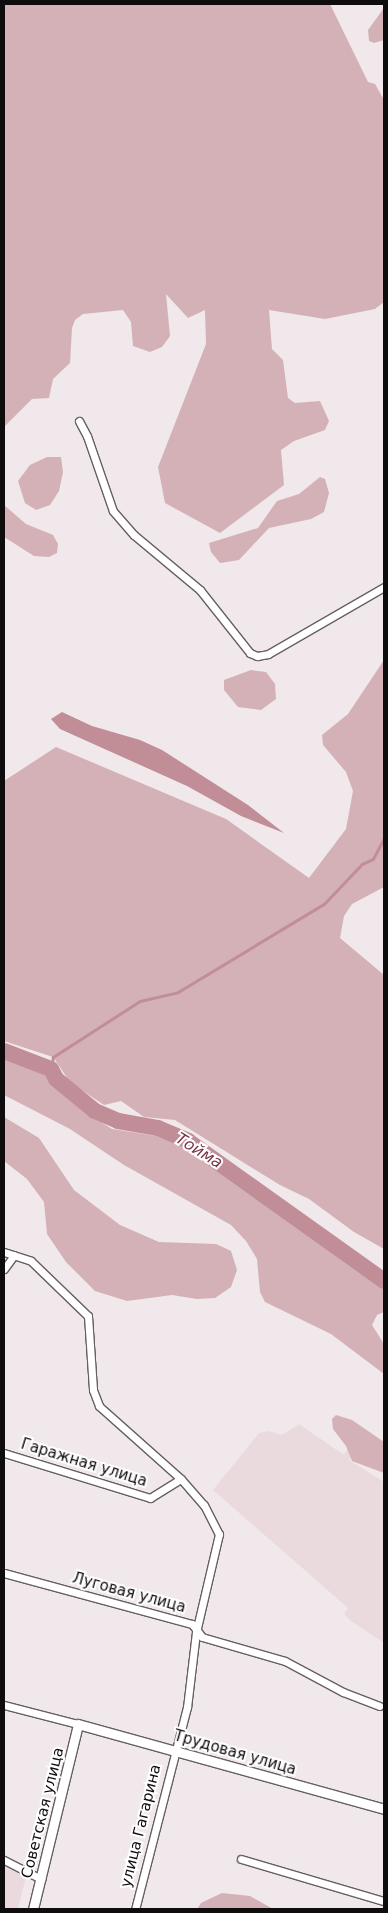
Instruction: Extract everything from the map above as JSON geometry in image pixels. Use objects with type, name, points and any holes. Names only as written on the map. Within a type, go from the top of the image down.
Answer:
[{"type":"street","points":[[79,421],[87,436],[113,511],[134,535],[200,590],[250,653],[268,654],[384,587]]},
{"type":"street","name":"улица Гагарина","points":[[4,1252],[31,1261],[88,1316],[93,1390],[99,1406],[181,1478],[204,1505],[219,1534],[196,1632],[188,1707],[174,1750],[134,1909]]},
{"type":"street","points":[[4,1269],[14,1255]]},
{"type":"street","name":"Гаражная улица","points":[[4,1452],[150,1498],[181,1478]]},
{"type":"street","name":"Луговая улица","points":[[4,1573],[192,1624],[202,1638],[285,1661],[343,1692],[379,1706]]},
{"type":"street","points":[[4,1706],[78,1724]]},
{"type":"street","name":"Трудовая улица","points":[[78,1724],[384,1809]]},
{"type":"street","name":"Советская улица","points":[[33,1909],[78,1724]]},
{"type":"street","points":[[241,1859],[384,1901]]},
{"type":"street","points":[[4,1860],[41,1879]]},
{"type":"shaded area","points":[[4,4],[330,4],[368,82],[375,84],[384,100],[384,302],[375,309],[325,319],[269,310],[272,349],[283,360],[288,398],[295,403],[320,401],[329,421],[325,430],[294,441],[281,450],[284,485],[220,533],[165,503],[158,467],[206,344],[205,310],[188,318],[166,294],[170,336],[162,347],[150,352],[133,346],[131,322],[123,310],[83,314],[75,320],[72,328],[70,363],[53,379],[49,398],[32,399],[4,427]]},
{"type":"shaded area","points":[[384,8],[384,40],[374,43],[369,41],[368,30]]},
{"type":"shaded area","points":[[47,457],[61,457],[63,472],[59,491],[50,505],[36,510],[25,503],[18,481],[30,465]]},
{"type":"shaded area","points":[[320,477],[325,479],[329,493],[324,512],[311,519],[269,528],[239,560],[220,563],[211,552],[209,543],[258,528],[277,501],[299,494]]},
{"type":"shaded area","points":[[4,505],[26,524],[53,535],[58,544],[57,553],[49,557],[34,556],[4,537]]},
{"type":"shaded area","points":[[384,660],[384,887],[352,904],[344,916],[340,938],[384,975],[384,1249],[354,1232],[309,1199],[280,1185],[175,1120],[144,1117],[121,1101],[104,1105],[70,1082],[53,1057],[4,1041],[4,781],[56,747],[226,819],[309,878],[346,829],[353,791],[346,772],[323,745],[322,735],[348,714]]},
{"type":"shaded area","points":[[251,670],[266,672],[275,684],[276,699],[261,710],[238,707],[224,690],[224,680]]},
{"type":"shaded area","points":[[62,712],[92,726],[140,740],[162,750],[248,805],[284,833],[241,816],[187,786],[60,729],[51,719]]},
{"type":"shaded area","points":[[4,1051],[45,1070],[84,1111],[112,1129],[188,1141],[251,1177],[384,1274],[384,1312],[377,1315],[372,1325],[384,1344],[384,1374],[331,1334],[265,1302],[260,1292],[257,1259],[246,1241],[231,1225],[124,1165],[70,1129],[4,1095]]},
{"type":"shaded area","points":[[4,1117],[39,1138],[74,1190],[120,1225],[159,1242],[216,1244],[231,1251],[237,1270],[231,1287],[215,1298],[197,1299],[172,1295],[127,1301],[95,1291],[66,1262],[47,1234],[44,1202],[27,1179],[4,1161]]},
{"type":"shaded area","points":[[336,1415],[352,1420],[384,1442],[384,1473],[352,1461],[346,1446],[333,1429],[332,1419]]},
{"type":"shaded area","points":[[299,1424],[344,1455],[349,1447],[354,1451],[349,1460],[384,1482],[384,1643],[351,1621],[344,1614],[348,1608],[213,1490],[259,1433],[269,1431],[282,1435]]},
{"type":"shaded area","points":[[4,1865],[26,1877],[18,1909],[4,1909]]},
{"type":"shaded area","points":[[222,1893],[250,1896],[273,1909],[197,1909],[201,1903]]},
{"type":"waterway","points":[[51,1069],[53,1057],[140,1001],[178,992],[324,904],[362,864],[373,859],[384,838]]},
{"type":"waterway","name":"Тойма","points":[[4,1051],[51,1069],[56,1079],[95,1111],[118,1121],[158,1128],[188,1141],[384,1281]]}]
